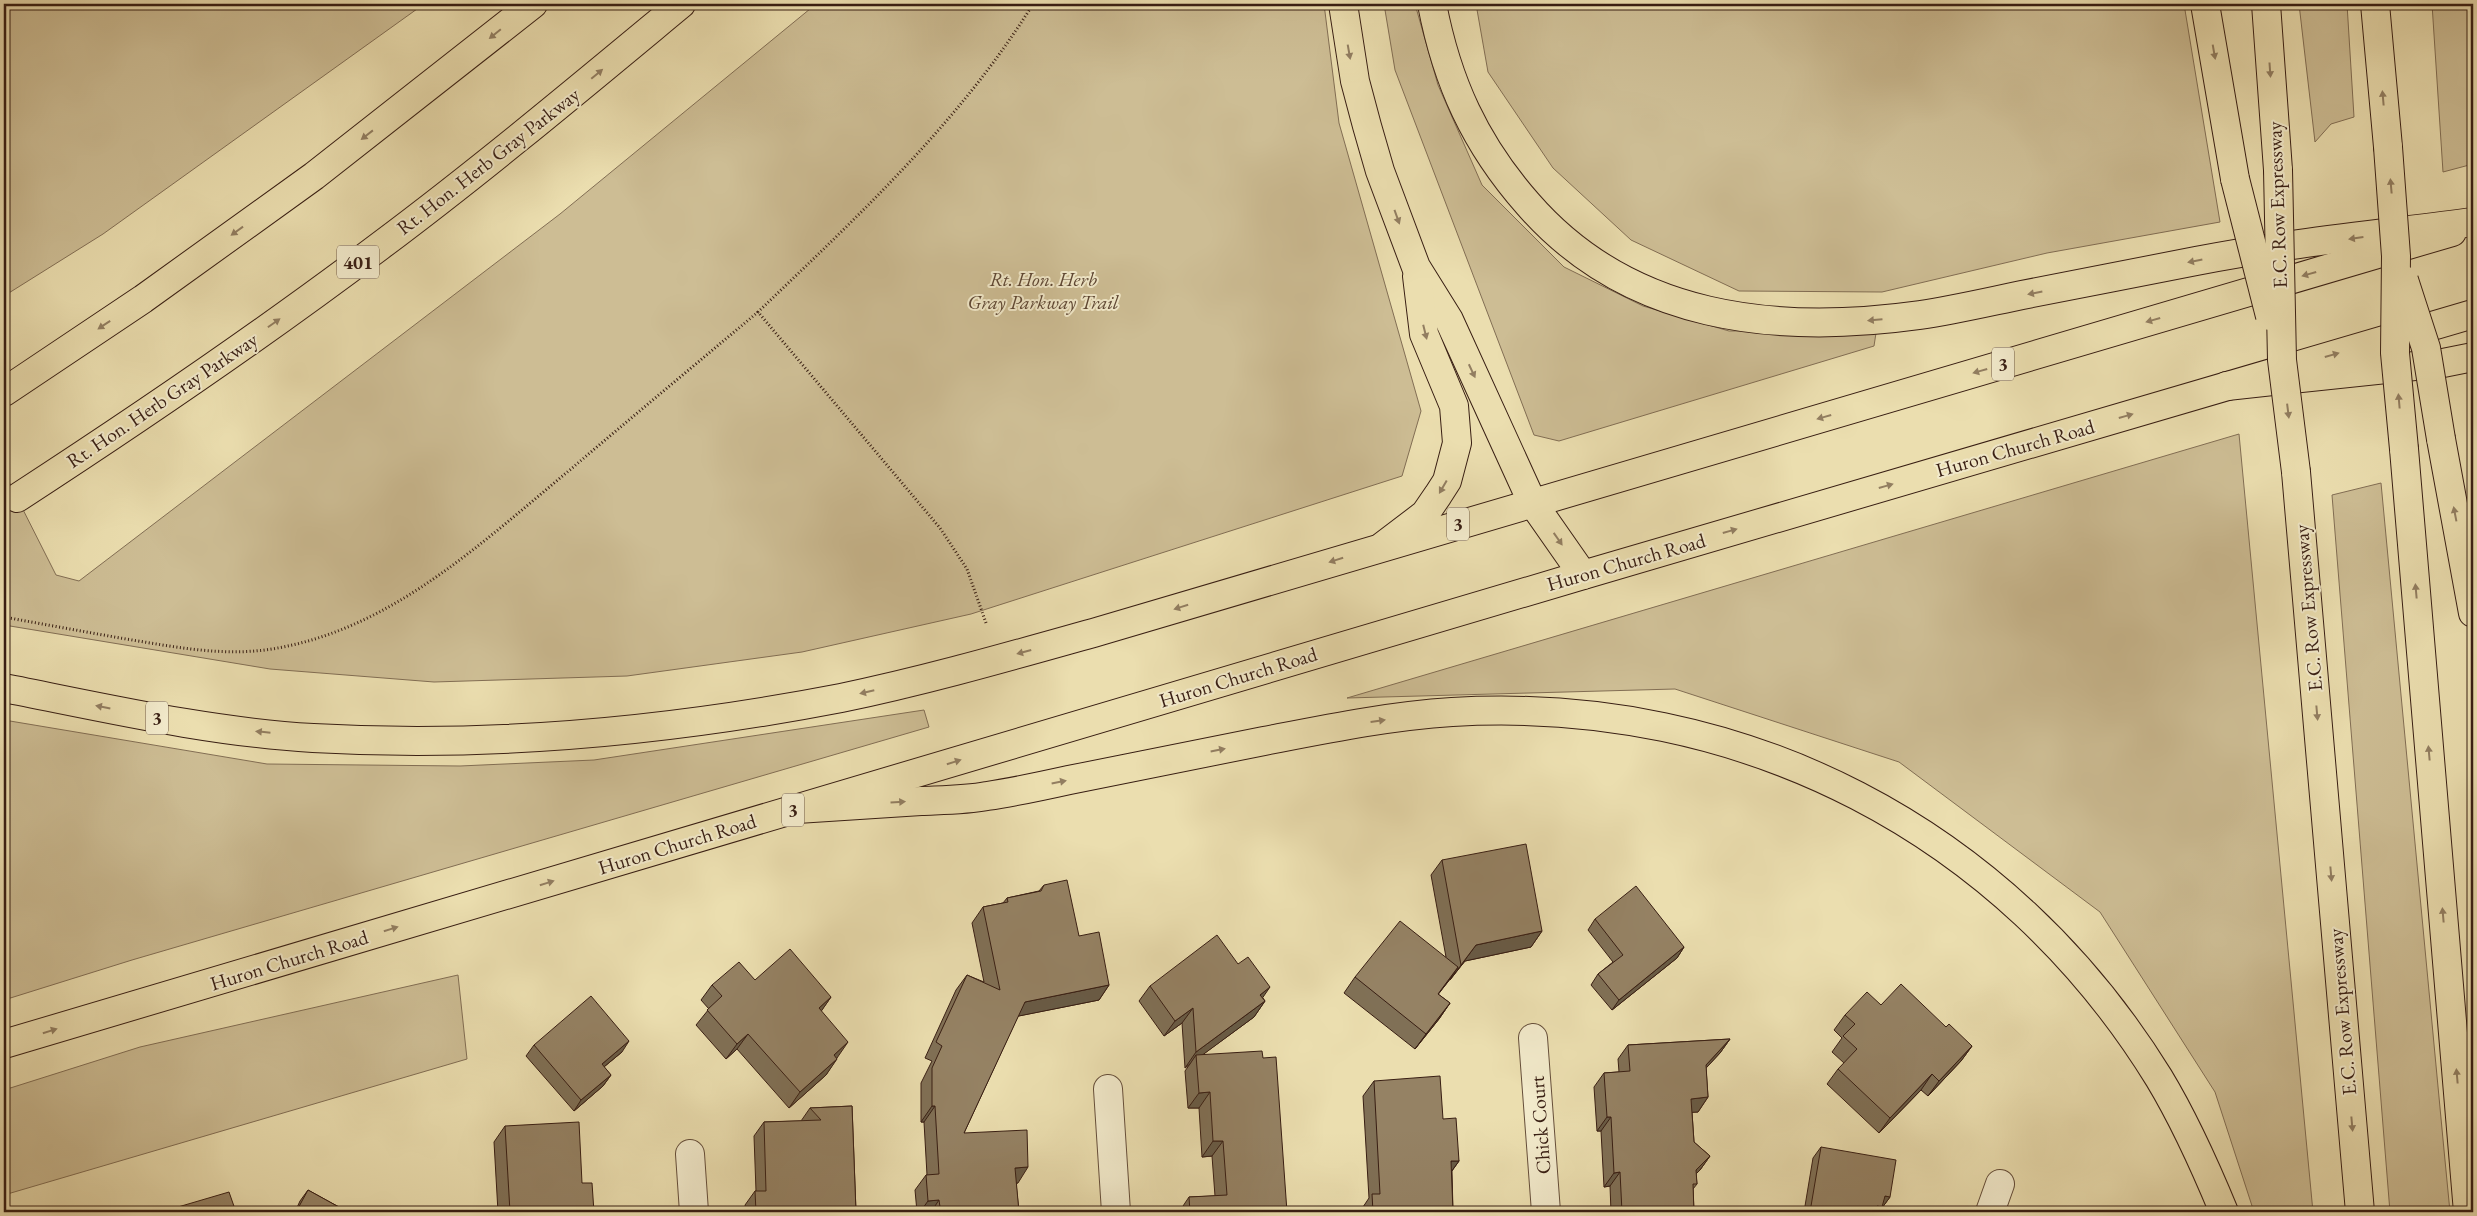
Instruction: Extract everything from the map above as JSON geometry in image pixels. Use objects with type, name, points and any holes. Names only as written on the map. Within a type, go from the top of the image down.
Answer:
[{"type":"highway","points":[[4,392],[143,299],[314,176],[533,4]]},
{"type":"highway","name":"Rt. Hon. Herb Gray Parkway","points":[[17,498],[147,413],[380,246],[548,115],[681,4]]},
{"type":"highway","points":[[1343,4],[1355,81],[1367,126],[1380,171],[1416,267],[1449,320],[1532,502],[1583,575]]},
{"type":"highway","points":[[1432,4],[1439,42],[1468,119],[1492,159],[1539,217],[1570,246],[1617,277],[1664,298],[1712,313],[1760,320],[1812,323],[1898,318],[2214,257],[2473,222]]},
{"type":"highway","points":[[2205,4],[2235,179],[2282,360]]},
{"type":"highway","name":"E.C. Row Expressway","points":[[2266,4],[2278,170],[2282,360],[2296,472],[2360,1212]]},
{"type":"highway","points":[[2376,4],[2396,256],[2395,353],[2468,1212]]},
{"type":"highway","name":"3","points":[[4,688],[163,719],[312,738],[402,740],[582,733],[673,724],[816,702],[939,675],[1100,631],[1532,502],[2473,226]]},
{"type":"highway","points":[[2396,256],[2426,348],[2473,613]]},
{"type":"highway","points":[[1383,546],[1418,519],[1434,501],[1447,481],[1457,443],[1454,406],[1424,334],[1416,267]]},
{"type":"highway","name":"Huron Church Road","points":[[4,1044],[1583,575],[2473,314]]},
{"type":"highway","points":[[2227,386],[2443,363],[2473,357]]},
{"type":"highway","points":[[797,809],[985,797],[1340,726],[1451,712],[1556,712],[1624,720],[1690,732],[1758,752],[1831,781],[1889,812],[1961,859],[2016,903],[2076,968],[2116,1016],[2154,1071],[2198,1150],[2224,1212]]},
{"type":"street","name":"Chick Court","points":[[1533,1038],[1546,1212]]},
{"type":"street","points":[[1108,1089],[1116,1212]]},
{"type":"street","points":[[690,1154],[694,1212]]},
{"type":"street","points":[[1990,1212],[2000,1184]]},
{"type":"path","points":[[4,617],[178,648],[229,652],[278,647],[312,640],[344,629],[389,607],[431,581],[480,544],[758,312],[867,208],[946,124],[989,70],[1033,4]]},
{"type":"path","points":[[758,312],[940,528],[967,569],[986,623]]},
{"type":"green space","points":[[4,4],[424,4],[103,234],[4,296]]},
{"type":"green space","name":"Rt. Hon. Herb Gray Parkway Trail","points":[[816,4],[1324,4],[1339,123],[1421,411],[1402,476],[971,614],[802,652],[627,676],[434,682],[270,669],[4,625],[4,472],[56,575],[79,581],[560,214]]},
{"type":"green space","points":[[1384,4],[1415,4],[1438,85],[1482,185],[1564,267],[1643,306],[1729,331],[1844,330],[1876,333],[1874,346],[1559,441],[1534,435],[1395,70]]},
{"type":"green space","points":[[1476,4],[2184,4],[2220,222],[2047,253],[1882,292],[1739,291],[1631,240],[1553,168],[1488,72]]},
{"type":"green space","points":[[2299,4],[2347,4],[2354,117],[2331,124],[2315,142]]},
{"type":"green space","points":[[2432,4],[2473,4],[2473,164],[2443,172]]},
{"type":"green space","points":[[2239,434],[2313,1212],[2254,1212],[2215,1092],[2100,912],[1899,762],[1675,689],[1347,698]]},
{"type":"green space","points":[[2381,483],[2450,1212],[2390,1212],[2332,495]]},
{"type":"green space","points":[[924,710],[929,727],[132,960],[4,1000],[4,720],[267,764],[460,766],[594,760]]},
{"type":"green space","points":[[458,975],[467,1059],[4,1195],[4,1090],[140,1047]]},
{"type":"building","points":[[1526,844],[1542,931],[1476,945],[1461,965],[1442,860]]},
{"type":"building","points":[[1067,880],[1079,936],[1099,932],[1109,985],[1025,1002],[964,1133],[1027,1130],[1028,1167],[1015,1168],[1019,1212],[946,1212],[945,1207],[940,1207],[939,1200],[928,1201],[926,1175],[939,1174],[935,1106],[932,1106],[932,1068],[942,1046],[936,1042],[967,975],[1000,990],[983,907],[1008,902],[1007,898],[1041,891],[1044,885]]},
{"type":"building","points":[[1636,886],[1684,947],[1619,1000],[1598,974],[1623,955],[1595,919]]},
{"type":"building","points":[[1400,921],[1458,967],[1438,994],[1450,1003],[1426,1034],[1355,977]]},
{"type":"building","points":[[1217,935],[1238,964],[1248,957],[1270,987],[1260,995],[1265,1001],[1196,1052],[1193,1008],[1175,1021],[1150,986]]},
{"type":"building","points":[[790,949],[831,997],[819,1008],[848,1042],[834,1055],[837,1059],[800,1092],[748,1034],[737,1044],[707,1010],[722,996],[712,985],[739,962],[755,980]]},
{"type":"building","points":[[1901,984],[1946,1027],[1949,1024],[1972,1046],[1939,1081],[1932,1074],[1890,1118],[1838,1069],[1857,1049],[1843,1036],[1855,1024],[1845,1015],[1867,992],[1881,1005]]},
{"type":"building","points":[[591,996],[629,1041],[602,1064],[611,1075],[581,1100],[534,1045]]},
{"type":"building","points":[[1730,1039],[1706,1065],[1708,1097],[1691,1099],[1694,1142],[1710,1156],[1696,1170],[1697,1184],[1693,1184],[1694,1212],[1622,1212],[1620,1172],[1614,1173],[1611,1117],[1607,1117],[1604,1073],[1630,1071],[1628,1045]]},
{"type":"building","points":[[1262,1051],[1263,1058],[1276,1057],[1287,1212],[1190,1212],[1189,1197],[1227,1195],[1223,1141],[1213,1141],[1210,1092],[1199,1093],[1196,1055]]},
{"type":"building","points":[[1440,1076],[1443,1119],[1456,1118],[1459,1161],[1451,1161],[1453,1212],[1373,1212],[1372,1194],[1380,1194],[1374,1081]]},
{"type":"building","points":[[852,1106],[856,1212],[756,1212],[755,1191],[766,1191],[764,1122],[821,1120],[810,1108]]},
{"type":"building","points":[[579,1122],[582,1183],[592,1183],[594,1212],[510,1212],[505,1126]]},
{"type":"building","points":[[1821,1147],[1896,1160],[1890,1197],[1885,1196],[1882,1207],[1877,1206],[1876,1212],[1810,1212]]},
{"type":"building","points":[[308,1190],[348,1212],[296,1212]]},
{"type":"building","points":[[229,1192],[236,1212],[161,1212]]}]
